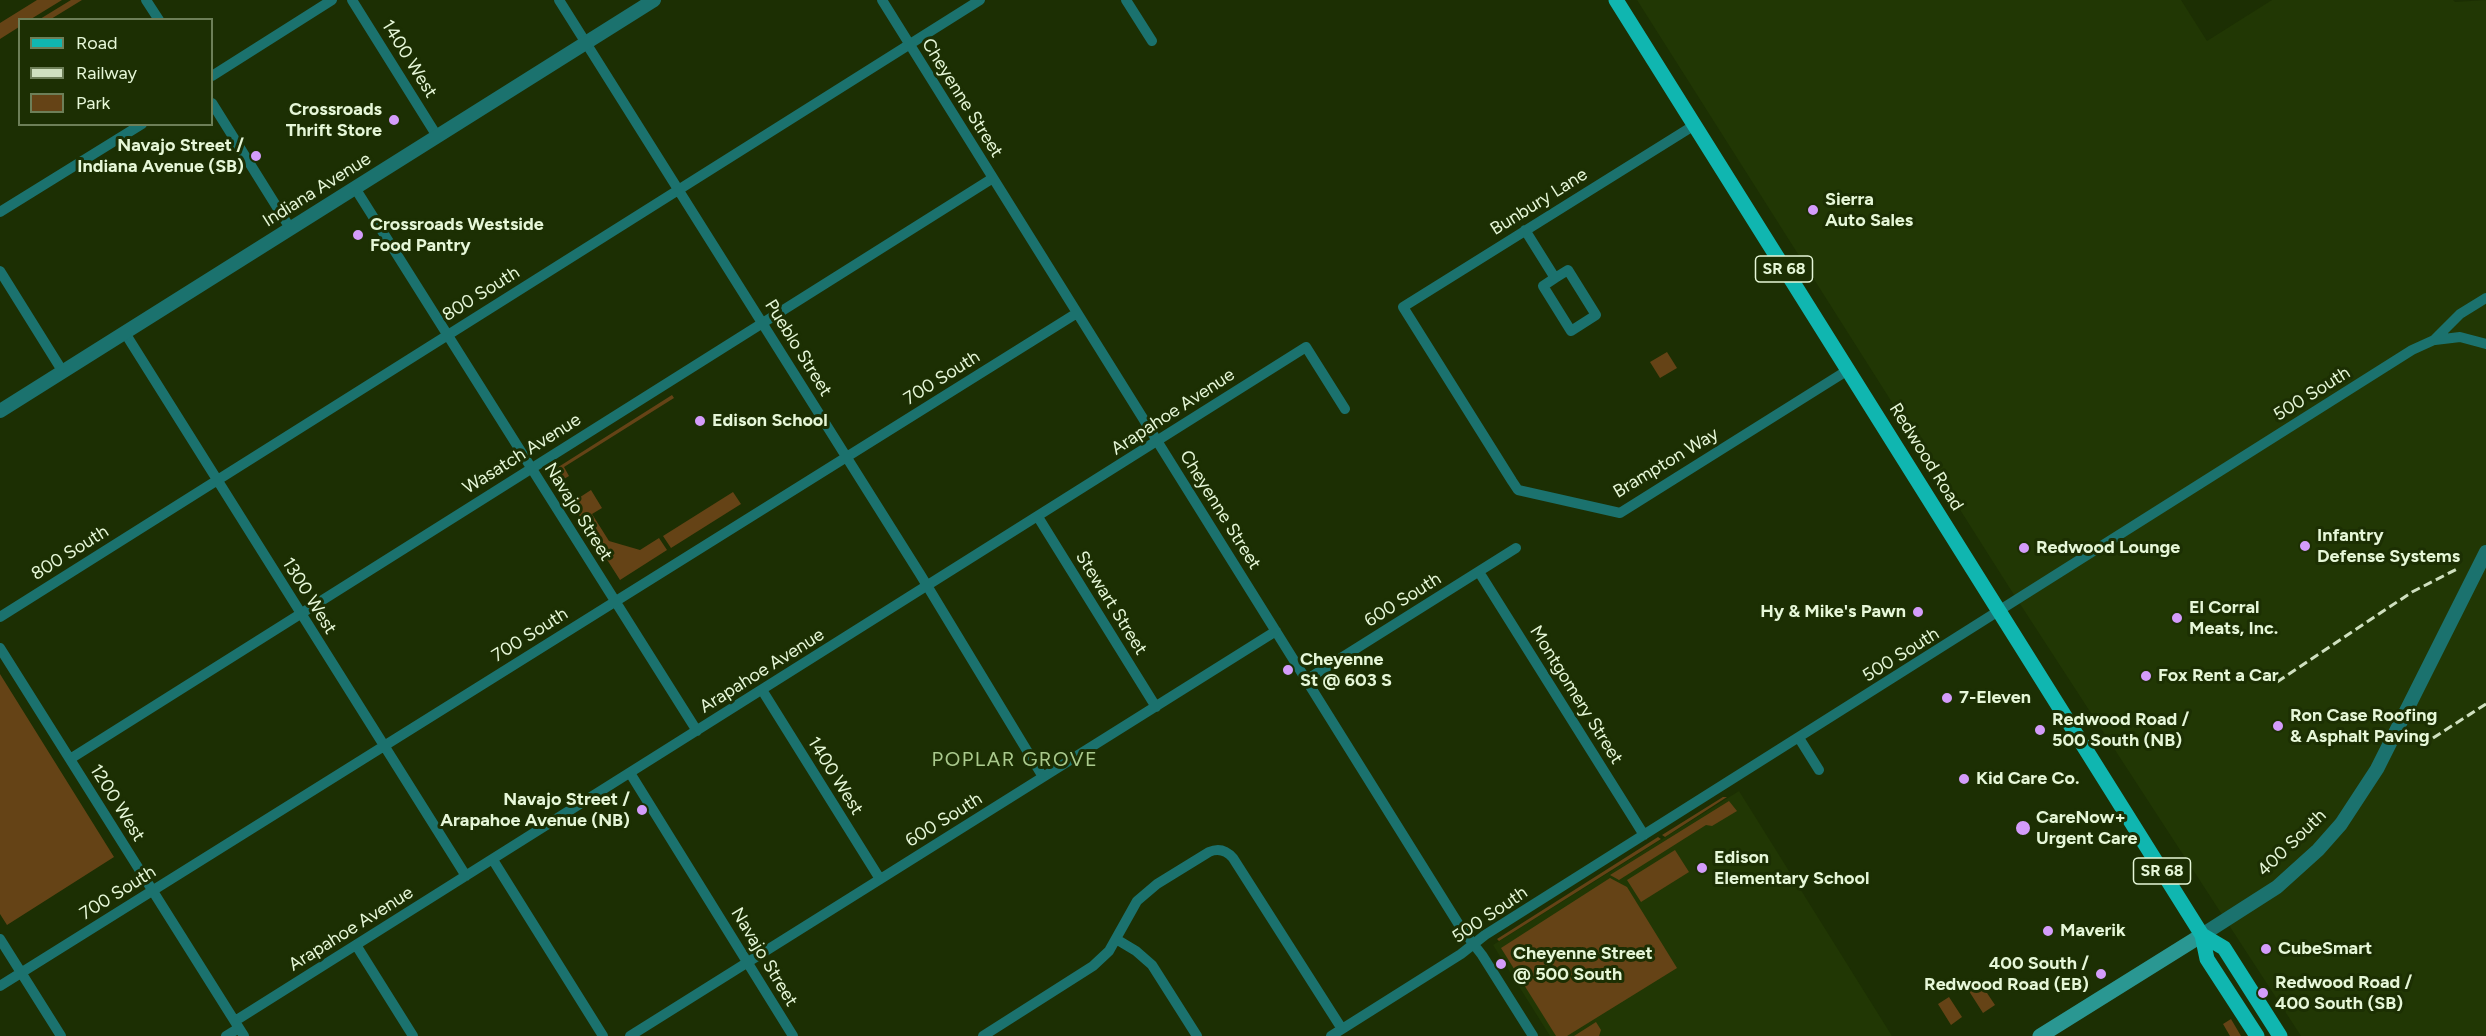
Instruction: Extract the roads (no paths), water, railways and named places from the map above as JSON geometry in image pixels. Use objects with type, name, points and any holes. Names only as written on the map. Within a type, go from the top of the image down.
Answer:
[{"type":"main road","name":"Redwood Road","points":[[1616,0],[2202,935],[2207,959],[2257,1036]]},
{"type":"main road","name":"Redwood Road","points":[[2202,935],[2224,948],[2280,1036]]},
{"type":"main road","name":"400 South","points":[[2040,1036],[2202,935]]},
{"type":"street","points":[[146,0],[158,18]]},
{"type":"street","points":[[213,75],[332,0]]},
{"type":"street","name":"1400 West","points":[[352,0],[437,136]]},
{"type":"street","name":"Pueblo Street","points":[[559,0],[927,587],[1043,777]]},
{"type":"street","name":"Indiana Avenue","points":[[0,411],[654,0]]},
{"type":"street","name":"Cheyenne Street","points":[[882,0],[1461,928],[1474,943],[1533,1036]]},
{"type":"street","name":"800 South","points":[[0,617],[980,0]]},
{"type":"street","points":[[1126,0],[1152,41]]},
{"type":"street","points":[[213,106],[290,228]]},
{"type":"street","points":[[0,212],[139,126]]},
{"type":"street","name":"Bunbury Lane","points":[[1403,307],[1693,126]]},
{"type":"street","name":"Wasatch Avenue","points":[[70,759],[993,178]]},
{"type":"street","name":"Navajo Street","points":[[355,188],[697,731]]},
{"type":"street","points":[[1525,230],[1555,278]]},
{"type":"street","points":[[1568,270],[1596,315],[1570,331],[1543,286],[1555,278],[1568,270]]},
{"type":"street","points":[[0,272],[63,372]]},
{"type":"street","name":"500 South","points":[[1331,1036],[1644,835],[2412,350],[2434,340],[2460,314],[2486,298]]},
{"type":"street","name":"Brampton Way","points":[[1403,307],[1518,490],[1620,513],[1848,370]]},
{"type":"street","name":"700 South","points":[[0,986],[1077,312]]},
{"type":"street","name":"1300 West","points":[[125,333],[466,876]]},
{"type":"street","points":[[2434,340],[2460,337],[2486,344]]},
{"type":"street","name":"Arapahoe Avenue","points":[[226,1036],[357,945],[1306,347],[1346,409]]},
{"type":"street","name":"Stewart Street","points":[[1038,517],[1156,707]]},
{"type":"street","name":"600 South","points":[[1306,680],[1516,548]]},
{"type":"street","name":"400 South","points":[[2202,935],[2284,881],[2318,850],[2346,817],[2377,769],[2486,552]]},
{"type":"street","name":"Montgomery Street","points":[[1479,572],[1644,835]]},
{"type":"street","name":"600 South","points":[[630,1036],[1276,631]]},
{"type":"street","name":"1200 West","points":[[0,648],[239,1028]]},
{"type":"street","name":"1400 West","points":[[762,690],[880,879]]},
{"type":"street","points":[[1798,738],[1819,770]]},
{"type":"street","name":"Navajo Street","points":[[630,773],[793,1036]]},
{"type":"street","points":[[983,1036],[1093,966],[1109,951],[1130,909],[1145,893],[1209,852],[1222,850],[1233,858],[1342,1029]]},
{"type":"street","points":[[493,860],[603,1036]]},
{"type":"street","points":[[0,939],[61,1036]]},
{"type":"street","points":[[1116,939],[1136,951],[1152,965],[1197,1036]]},
{"type":"street","points":[[357,945],[414,1036]]},
{"type":"railway","points":[[2277,682],[2412,592],[2459,568]]},
{"type":"railway","points":[[2433,738],[2486,704]]},
{"type":"place","name":"Crossroads Thrift Store","points":[[394,120]]},
{"type":"place","name":"Navajo Street / Indiana Avenue (SB)","points":[[256,156]]},
{"type":"place","name":"Sierra Auto Sales","points":[[1813,210]]},
{"type":"place","name":"Crossroads Westside Food Pantry","points":[[358,235]]},
{"type":"place","name":"Edison School","points":[[700,421]]},
{"type":"place","name":"Infantry Defense Systems","points":[[2305,546]]},
{"type":"place","name":"Redwood Lounge","points":[[2024,548]]},
{"type":"place","name":"Hy & Mike's Pawn","points":[[1918,612]]},
{"type":"place","name":"El Corral Meats, Inc.","points":[[2177,618]]},
{"type":"place","name":"Cheyenne St @ 603 S","points":[[1288,670]]},
{"type":"place","name":"Fox Rent a Car","points":[[2146,676]]},
{"type":"place","name":"7-Eleven","points":[[1947,698]]},
{"type":"place","name":"Ron Case Roofing & Asphalt Paving","points":[[2278,726]]},
{"type":"place","name":"Redwood Road / 500 South (NB)","points":[[2040,730]]},
{"type":"place","name":"Kid Care Co.","points":[[1964,779]]},
{"type":"place","name":"Navajo Street / Arapahoe Avenue (NB)","points":[[642,810]]},
{"type":"place","name":"CareNow+ Urgent Care","points":[[2023,828]]},
{"type":"place","name":"Edison Elementary School","points":[[1702,868]]},
{"type":"place","name":"Maverik","points":[[2048,931]]},
{"type":"place","name":"CubeSmart","points":[[2266,949]]},
{"type":"place","name":"Cheyenne Street @ 500 South","points":[[1501,964]]},
{"type":"place","name":"400 South / Redwood Road (EB)","points":[[2101,974]]},
{"type":"place","name":"Redwood Road / 400 South (SB)","points":[[2263,993]]},
{"type":"district","name":"POPLAR GROVE","points":[[1015,760]]}]
